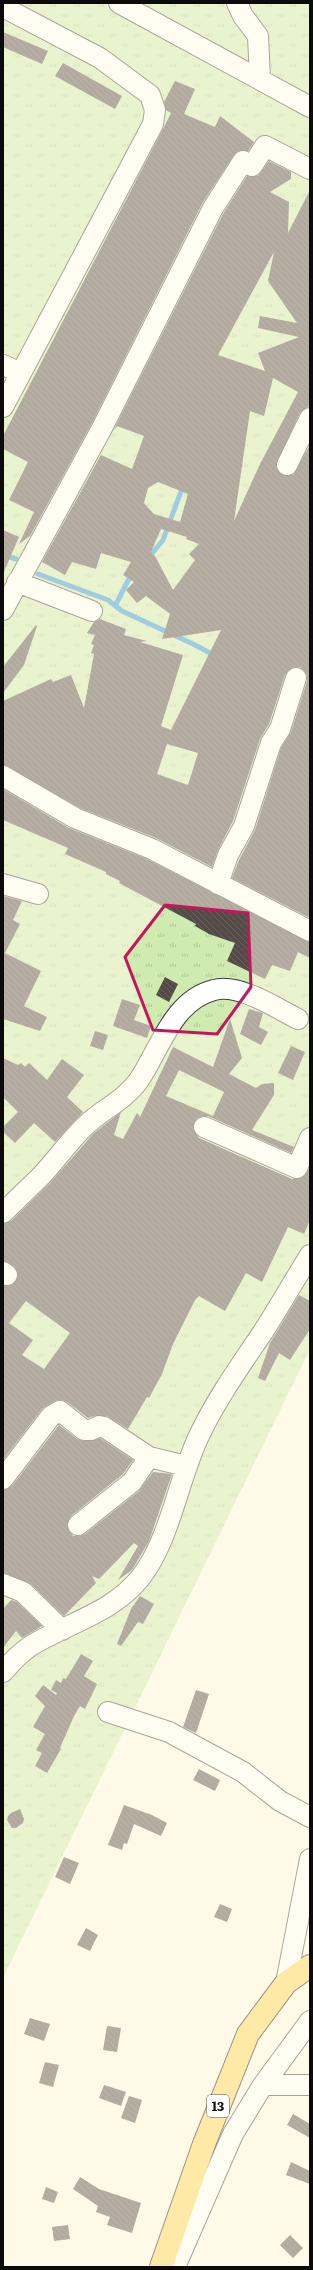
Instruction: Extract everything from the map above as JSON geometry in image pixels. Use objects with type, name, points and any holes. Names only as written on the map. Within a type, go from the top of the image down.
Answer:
[{"type":"main road","name":"13","points":[[161,2267],[204,2144],[248,2034],[286,1983],[310,1966]]},
{"type":"street","points":[[119,3],[310,107]]},
{"type":"street","points":[[237,3],[243,16],[258,36],[260,79]]},
{"type":"street","points":[[3,7],[100,58],[150,95],[155,110],[153,124],[3,407]]},
{"type":"street","points":[[3,610],[102,428],[213,208],[243,161],[252,166],[265,146],[310,169]]},
{"type":"street","points":[[3,365],[21,373]]},
{"type":"street","points":[[287,465],[310,418]]},
{"type":"street","points":[[17,582],[92,611]]},
{"type":"street","points":[[218,884],[228,855],[244,826],[256,792],[264,761],[271,743],[280,729],[296,678]]},
{"type":"street","points":[[3,776],[75,818],[152,849],[310,932]]},
{"type":"street","points":[[3,884],[38,894]]},
{"type":"street","points":[[3,1213],[42,1175],[86,1124],[128,1093],[145,1070],[166,1031],[187,1005],[201,995],[215,990],[229,988],[243,992],[298,1019]]},
{"type":"street","points":[[204,1127],[297,1168],[310,1138]]},
{"type":"street","points":[[3,1672],[27,1649],[39,1641],[122,1597],[141,1577],[164,1532],[186,1466],[198,1437],[224,1390],[310,1255]]},
{"type":"street","points":[[3,1479],[56,1411],[63,1412],[84,1430],[91,1430],[99,1426],[107,1429],[148,1457],[186,1466]]},
{"type":"street","points":[[78,1525],[132,1482],[148,1457]]},
{"type":"street","points":[[3,1584],[23,1592],[62,1630]]},
{"type":"street","points":[[108,1712],[169,1732],[243,1772],[280,1802],[310,1817]]},
{"type":"street","points":[[286,1983],[310,1859]]},
{"type":"street","points":[[175,2267],[233,2134],[263,2085],[310,2021]]},
{"type":"street","points":[[263,2085],[310,2085]]},
{"type":"highlighted area","points":[[165,905],[248,913],[251,987],[217,1034],[153,1030],[125,957]]},
{"type":"green space","points":[[3,3],[310,3],[310,1349],[3,1978]]},
{"type":"building","points":[[3,32],[48,51],[42,64],[3,47]]},
{"type":"building","points":[[63,63],[122,96],[115,109],[55,76]]},
{"type":"building","points":[[175,81],[195,89],[184,114],[215,127],[220,116],[254,142],[248,151],[238,151],[234,155],[203,202],[92,423],[30,536],[19,544],[34,512],[9,500],[28,462],[3,449],[3,436],[171,113],[166,110],[164,102]]},
{"type":"building","points":[[269,161],[291,172],[291,179],[270,192],[289,202],[288,233],[310,190],[310,405],[300,413],[276,465],[282,475],[293,475],[310,445],[310,918],[232,878],[239,860],[255,830],[281,748],[291,732],[307,681],[307,675],[300,667],[293,667],[285,675],[269,724],[260,739],[233,821],[218,850],[212,867],[156,838],[80,808],[3,765],[3,701],[51,679],[53,682],[71,675],[84,708],[94,654],[91,653],[94,645],[91,644],[95,635],[87,633],[94,622],[100,619],[126,629],[124,635],[147,641],[140,642],[183,655],[161,726],[171,730],[221,630],[162,639],[170,614],[146,596],[137,603],[126,590],[134,582],[123,575],[131,562],[101,553],[96,569],[72,562],[65,575],[42,562],[101,455],[132,469],[144,436],[117,426],[113,431],[223,214],[247,176],[258,176]],"holes":[[[274,252],[268,281],[297,323],[260,316],[258,328],[299,337],[258,353],[265,371],[218,355]],[[273,378],[298,392],[260,464],[234,521],[250,411],[264,416]],[[158,482],[188,494],[180,522],[154,514],[144,503],[148,488]],[[161,529],[187,537],[186,539],[199,544],[189,554],[195,560],[173,590],[155,556],[151,552]],[[167,744],[198,753],[188,785],[157,774]]]},
{"type":"building","points":[[3,530],[19,537],[3,574]]},
{"type":"building","points":[[36,625],[37,626],[24,665],[3,693],[3,667]]},
{"type":"building","points":[[3,789],[69,828],[147,859],[310,942],[310,958],[298,952],[290,971],[272,965],[265,979],[227,961],[235,943],[209,934],[195,926],[196,924],[119,883],[120,881],[106,874],[106,872],[65,854],[68,848],[3,820]]},
{"type":"building","points":[[3,896],[22,901],[13,920],[20,924],[5,953],[41,971],[24,1006],[47,1017],[40,1031],[3,1019]]},
{"type":"building","points":[[165,977],[178,984],[169,1002],[156,995]]},
{"type":"building","points":[[122,999],[140,1005],[134,1020],[151,1026],[147,1038],[113,1026]]},
{"type":"building","points":[[249,1009],[263,1013],[259,1027],[268,1032],[261,1045],[240,1034]]},
{"type":"building","points":[[230,1019],[242,1058],[229,1074],[256,1088],[262,1084],[274,1083],[274,1095],[252,1130],[294,1147],[291,1153],[208,1116],[197,1118],[193,1129],[199,1138],[292,1179],[303,1177],[310,1167],[310,1220],[304,1234],[288,1227],[262,1282],[246,1273],[225,1311],[199,1296],[195,1300],[173,1344],[162,1374],[149,1398],[147,1397],[128,1429],[107,1416],[94,1416],[88,1418],[67,1402],[61,1400],[55,1401],[42,1409],[3,1460],[3,1285],[12,1285],[18,1276],[14,1266],[3,1261],[3,1224],[11,1221],[50,1183],[94,1133],[121,1112],[114,1135],[123,1139],[137,1113],[140,1117],[173,1047],[213,1067]],"holes":[[[179,1070],[224,1092],[213,1116],[166,1096]],[[26,1301],[70,1333],[44,1369],[22,1355],[33,1340],[9,1323]]]},
{"type":"building","points":[[95,1031],[108,1035],[103,1050],[90,1046]]},
{"type":"building","points":[[291,1046],[305,1052],[293,1080],[278,1073]]},
{"type":"building","points":[[3,1058],[18,1065],[21,1063],[25,1067],[29,1063],[47,1080],[62,1059],[84,1075],[67,1097],[83,1112],[55,1142],[34,1123],[15,1143],[3,1132],[3,1127],[18,1112],[3,1097]]},
{"type":"building","points":[[299,1295],[310,1301],[310,1329],[290,1360],[279,1353],[265,1381],[258,1378],[270,1343]]},
{"type":"building","points":[[59,1425],[77,1439],[84,1441],[100,1438],[133,1460],[123,1474],[71,1516],[67,1526],[73,1536],[85,1534],[139,1491],[153,1472],[172,1474],[149,1541],[132,1570],[118,1580],[138,1546],[134,1543],[99,1579],[92,1576],[96,1583],[64,1616],[31,1584],[3,1573],[3,1490],[12,1486]]},
{"type":"building","points":[[140,1596],[154,1604],[143,1624],[138,1622],[121,1646],[117,1644],[131,1609]]},
{"type":"building","points":[[11,1600],[17,1602],[42,1626],[22,1638],[16,1631],[3,1648],[3,1609]]},
{"type":"building","points":[[81,1654],[93,1661],[84,1676],[97,1684],[85,1709],[80,1706],[74,1716],[60,1748],[61,1749],[47,1773],[35,1766],[42,1753],[36,1750],[45,1734],[33,1727],[45,1706],[35,1696],[43,1685],[56,1695],[57,1693],[51,1690],[56,1680],[61,1683],[63,1678],[66,1679]]},
{"type":"building","points":[[196,1690],[209,1694],[196,1733],[183,1727]]},
{"type":"building","points":[[199,1769],[220,1780],[215,1791],[193,1780]]},
{"type":"building","points":[[124,1805],[152,1815],[167,1823],[161,1836],[134,1824],[127,1844],[124,1843],[122,1850],[108,1845]]},
{"type":"building","points":[[20,1809],[24,1819],[23,1823],[16,1828],[12,1828],[7,1820],[8,1816]]},
{"type":"building","points":[[64,1857],[79,1863],[70,1884],[55,1877]]},
{"type":"building","points":[[220,1904],[232,1909],[227,1922],[214,1917]]},
{"type":"building","points":[[86,1928],[98,1935],[90,1951],[77,1945]]},
{"type":"building","points":[[30,2018],[50,2024],[44,2041],[24,2034]]},
{"type":"building","points":[[107,2026],[121,2028],[117,2052],[103,2050]]},
{"type":"building","points":[[45,2062],[59,2065],[53,2087],[39,2083]]},
{"type":"building","points":[[104,2085],[126,2092],[121,2106],[99,2098]]},
{"type":"building","points":[[129,2096],[142,2100],[135,2123],[121,2118]]},
{"type":"building","points":[[293,2114],[310,2124],[310,2138],[287,2125]]},
{"type":"building","points":[[291,2162],[310,2171],[310,2184],[286,2175]]},
{"type":"building","points":[[80,2177],[99,2189],[141,2203],[132,2233],[107,2225],[110,2217],[96,2212],[98,2206],[73,2189]]},
{"type":"building","points":[[46,2187],[58,2192],[54,2203],[42,2199]]},
{"type":"building","points":[[68,2225],[70,2239],[54,2241],[52,2227]]},
{"type":"building","points":[[290,2235],[303,2248],[293,2258],[280,2245]]},
{"type":"waterway","points":[[149,557],[163,540],[183,486]]},
{"type":"waterway","points":[[3,555],[16,559]]},
{"type":"waterway","points":[[115,606],[132,573]]},
{"type":"waterway","points":[[38,574],[108,600],[122,611],[216,656]]}]
